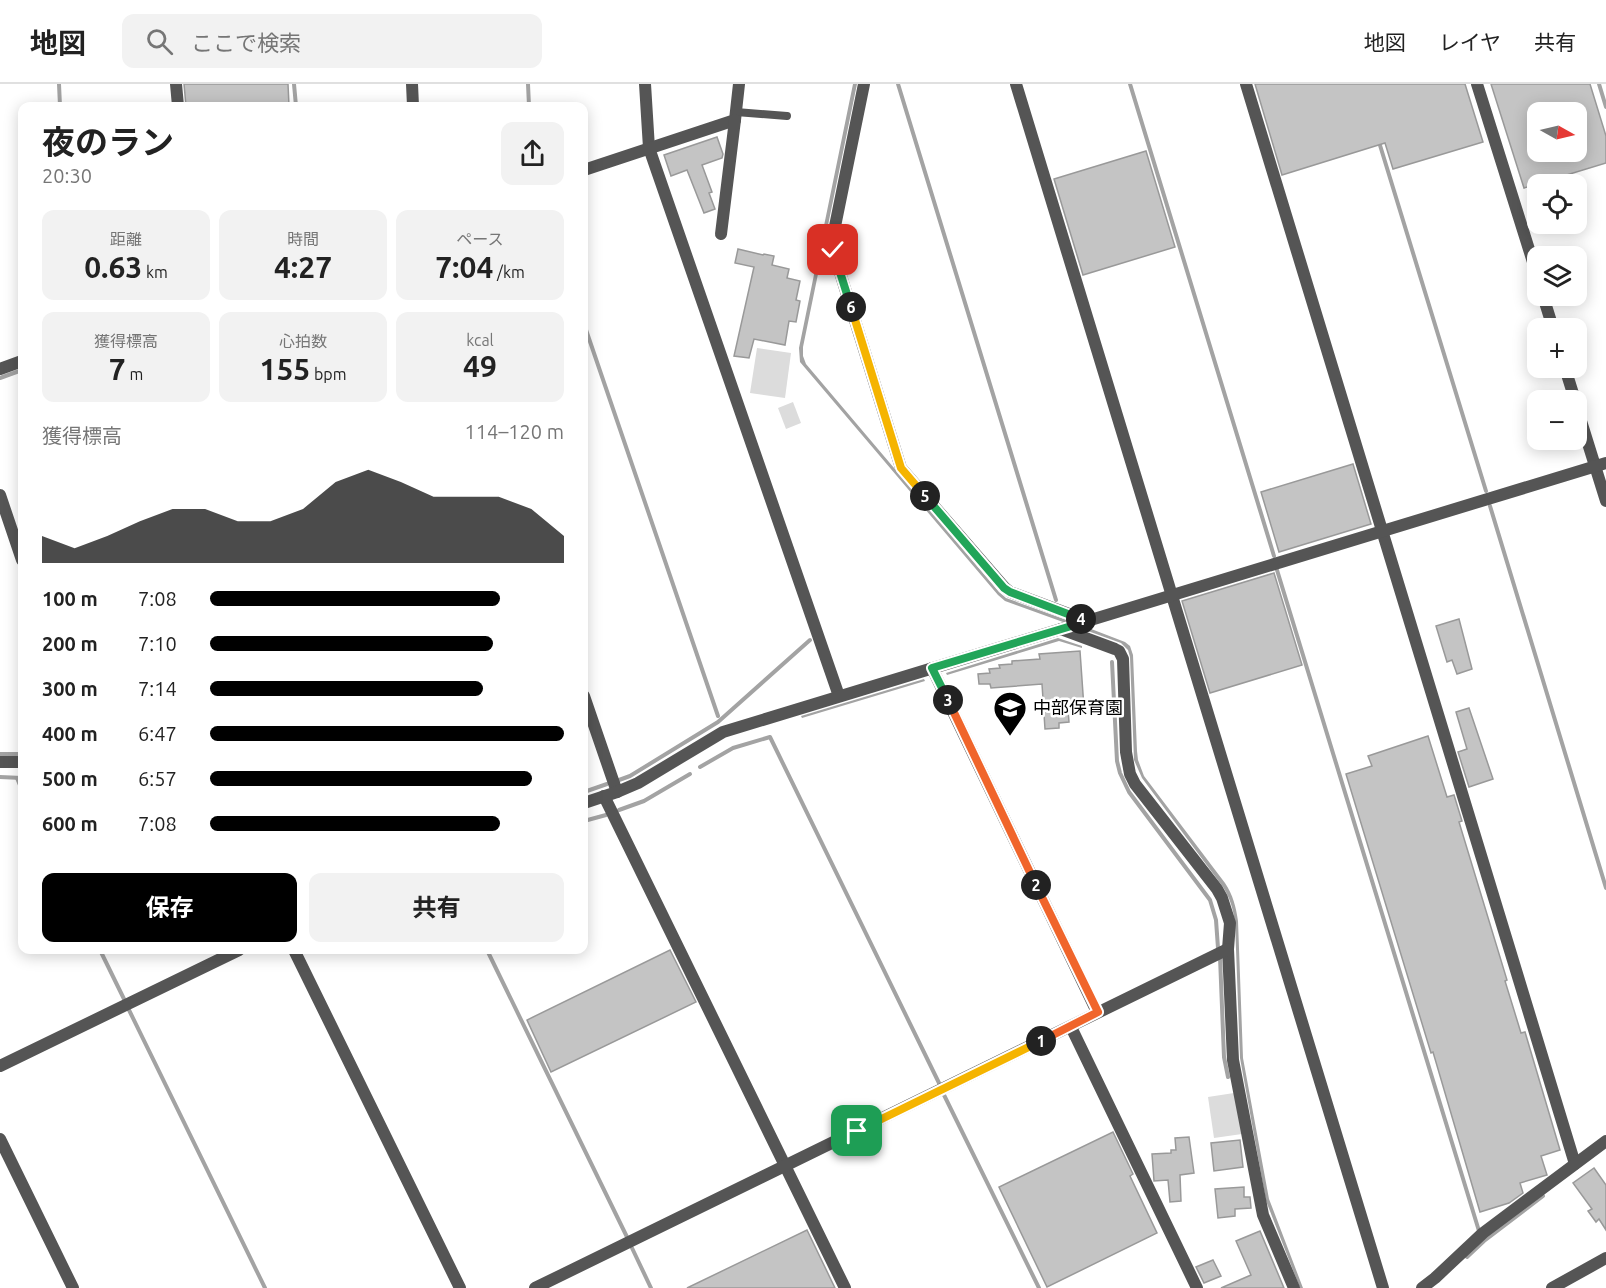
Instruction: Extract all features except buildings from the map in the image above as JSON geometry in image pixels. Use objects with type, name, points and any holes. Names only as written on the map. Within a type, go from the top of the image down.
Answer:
[{"type":"street","points":[[176,84],[178,102]]},
{"type":"street","points":[[412,84],[413,102]]},
{"type":"street","points":[[645,84],[649,147],[839,696]]},
{"type":"street","points":[[721,234],[739,84]]},
{"type":"street","points":[[864,84],[832,241],[901,468],[1004,588],[1085,622]]},
{"type":"street","points":[[1016,84],[1383,1288]]},
{"type":"street","points":[[1246,84],[1575,1164]]},
{"type":"street","points":[[1477,84],[1528,246]]},
{"type":"street","points":[[588,169],[735,116]]},
{"type":"street","points":[[0,369],[18,362]]},
{"type":"street","points":[[1587,430],[1601,464],[1606,501]]},
{"type":"street","points":[[588,802],[638,783],[723,732],[1601,464]]},
{"type":"street","points":[[0,495],[18,548]]},
{"type":"street","points":[[1065,628],[1115,649],[1123,659],[1126,752],[1130,774],[1135,784],[1222,898],[1230,923],[1228,949],[1233,1060],[1263,1215],[1294,1288]]},
{"type":"street","points":[[932,668],[1098,1012]]},
{"type":"street","points":[[588,711],[610,794],[845,1288]]},
{"type":"street","points":[[0,762],[18,762]]},
{"type":"street","points":[[535,1288],[1228,949]]},
{"type":"street","points":[[0,1066],[231,954]]},
{"type":"street","points":[[296,954],[460,1288]]},
{"type":"street","points":[[1071,1027],[1197,1288]]},
{"type":"street","points":[[0,1139],[73,1288]]},
{"type":"street","points":[[1422,1288],[1436,1278],[1483,1233],[1606,1141]]},
{"type":"street","points":[[1552,1288],[1606,1258]]},
{"type":"lane","points":[[735,116],[787,116]]},
{"type":"shaded area","points":[[853,84],[857,84],[803,356],[806,364],[999,592],[1006,598],[1125,642],[1130,646],[1133,655],[1137,751],[1144,776],[1225,883],[1235,906],[1238,921],[1243,1058],[1269,1199],[1303,1288],[1300,1288],[1266,1201],[1240,1058],[1235,922],[1232,908],[1223,887],[1142,778],[1134,760],[1128,650],[1121,643],[1005,601],[998,595],[800,362],[799,348]]},
{"type":"shaded area","points":[[757,348],[791,353],[785,398],[750,393]]},
{"type":"shaded area","points":[[793,402],[801,423],[786,429],[778,408]]},
{"type":"shaded area","points":[[1058,638],[1082,646],[1082,648],[1059,641],[947,675],[946,673]]},
{"type":"shaded area","points":[[924,679],[925,681],[802,718],[801,716]]},
{"type":"shaded area","points":[[1234,1093],[1242,1134],[1214,1138],[1208,1097]]},
{"type":"waterway","points":[[59,84],[60,102]]},
{"type":"waterway","points":[[294,84],[296,102]]},
{"type":"waterway","points":[[528,84],[529,102]]},
{"type":"waterway","points":[[898,84],[1056,600]]},
{"type":"waterway","points":[[1130,84],[1274,556]]},
{"type":"waterway","points":[[1599,84],[1606,107]]},
{"type":"waterway","points":[[1379,142],[1486,491]]},
{"type":"waterway","points":[[588,336],[718,716]]},
{"type":"waterway","points":[[0,378],[18,371]]},
{"type":"waterway","points":[[1490,506],[1606,888]]},
{"type":"waterway","points":[[1277,570],[1479,1231]]},
{"type":"waterway","points":[[619,780],[630,776],[718,722],[810,640]]},
{"type":"waterway","points":[[1112,662],[1117,761],[1120,773],[1129,792],[1210,900],[1216,920],[1218,948]]},
{"type":"waterway","points":[[700,767],[733,748],[770,737],[939,1083]]},
{"type":"waterway","points":[[0,754],[18,754]]},
{"type":"waterway","points":[[619,810],[644,801],[690,774]]},
{"type":"waterway","points":[[0,777],[18,778]]},
{"type":"waterway","points":[[588,791],[607,784]]},
{"type":"waterway","points":[[588,820],[606,815]]},
{"type":"waterway","points":[[102,954],[124,999]]},
{"type":"waterway","points":[[489,954],[627,1237]]},
{"type":"waterway","points":[[1220,957],[1224,1057],[1228,1077]]},
{"type":"waterway","points":[[129,1010],[265,1288]]},
{"type":"waterway","points":[[944,1095],[1039,1288]]},
{"type":"waterway","points":[[1467,1257],[1484,1241],[1543,1196]]},
{"type":"waterway","points":[[632,1248],[651,1288]]},
{"type":"place","name":"中部保育園","points":[[1010,737]]},
{"type":"route","points":[[833,250],[901,468],[1004,588],[1088,621],[932,668],[1098,1012],[857,1131]]}]
